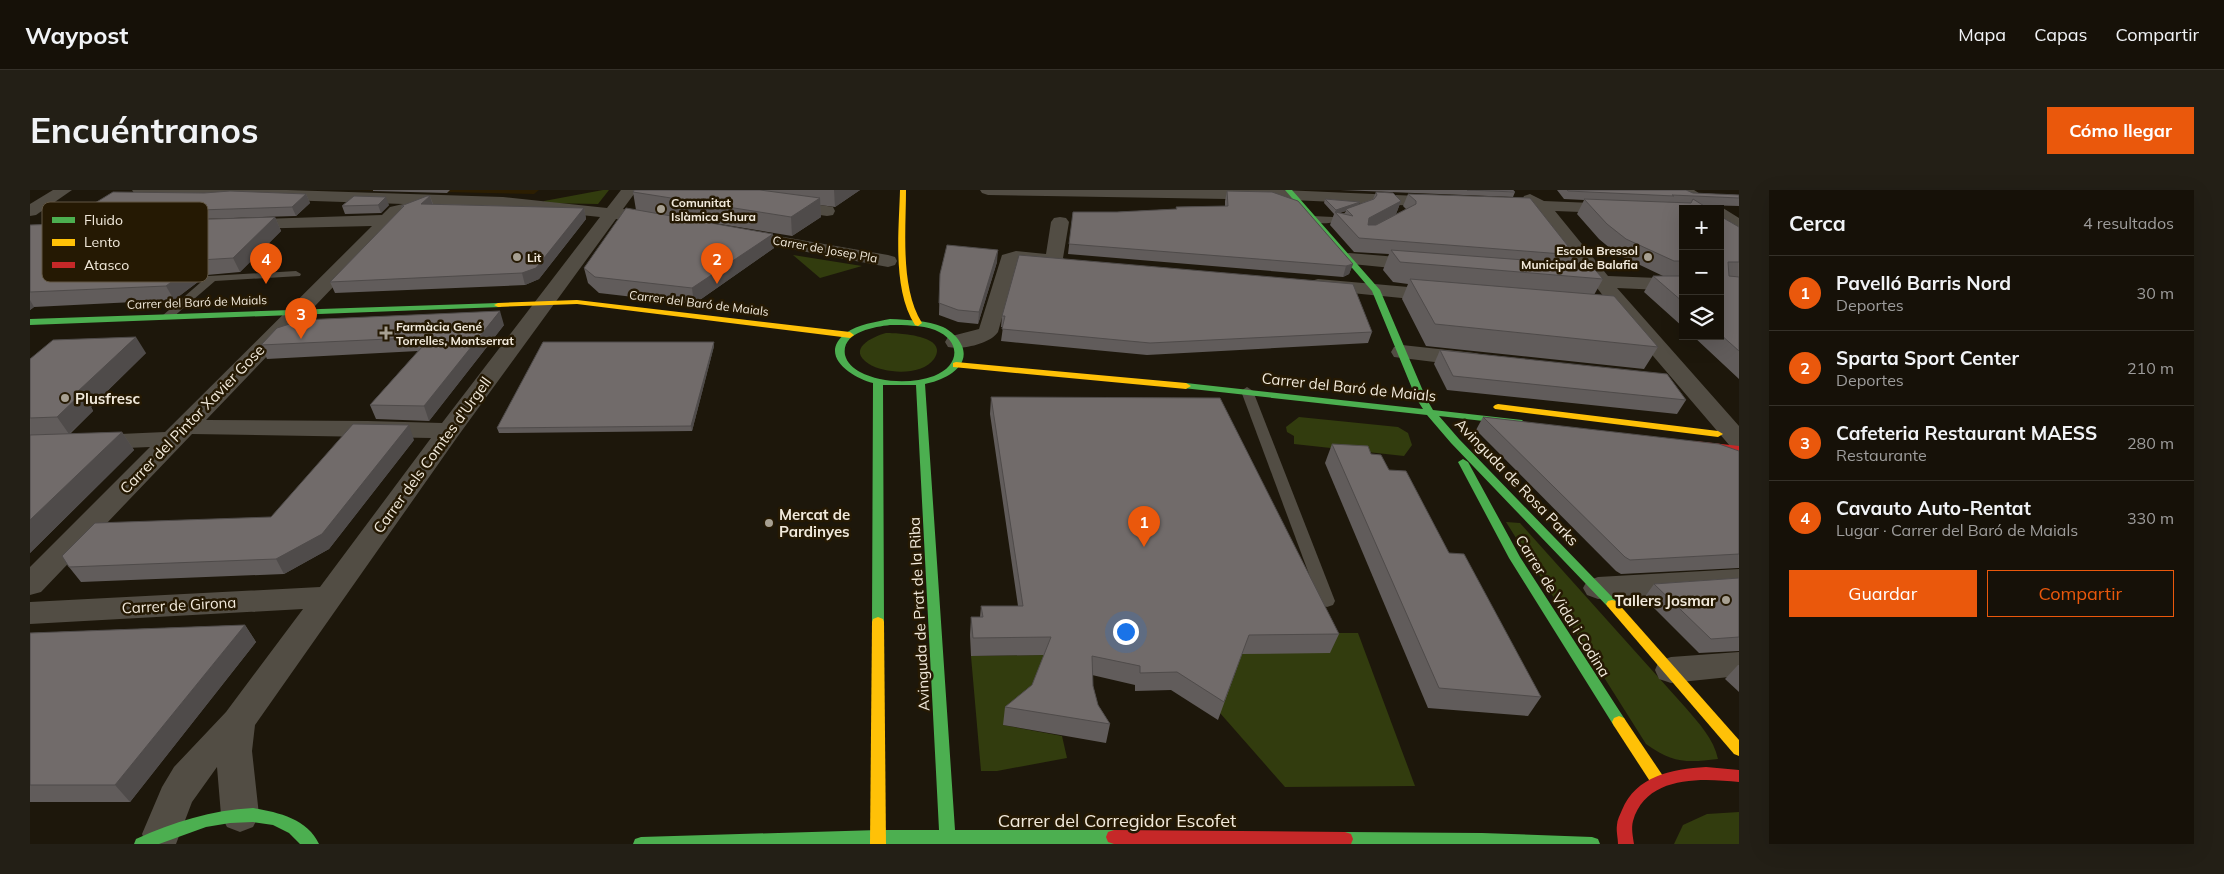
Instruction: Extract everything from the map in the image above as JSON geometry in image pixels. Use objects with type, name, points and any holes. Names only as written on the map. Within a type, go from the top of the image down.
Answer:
[{"type":"main road","points":[[903,190],[904,277],[911,316],[918,323]]},
{"type":"main road","name":"Avinguda de Rosa Parks","points":[[1290,192],[1376,290],[1421,398],[1429,410],[1455,441],[1598,588],[1739,750]]},
{"type":"main road","name":"Carrer del Baró de Maials","points":[[30,322],[298,312],[557,308],[577,302],[850,335]]},
{"type":"main road","points":[[890,317],[918,323],[941,330],[962,347],[956,364],[947,372],[920,382],[878,381],[861,376],[848,368],[834,348],[850,335],[890,317]]},
{"type":"main road","name":"Carrer del Baró de Maials","points":[[956,364],[1429,410],[1533,424]]},
{"type":"main road","points":[[878,381],[878,841]]},
{"type":"main road","name":"Avinguda de Prat de la Riba","points":[[920,382],[948,840]]},
{"type":"main road","name":"Carrer del Baró de Maials","points":[[1404,396],[1440,400]]},
{"type":"main road","points":[[1484,405],[1738,440]]},
{"type":"main road","points":[[1682,442],[1738,440]]},
{"type":"main road","name":"Carrer de Vidal i Codina","points":[[1455,441],[1465,466],[1515,558],[1600,694],[1658,781]]},
{"type":"main road","points":[[1626,844],[1625,822],[1635,797],[1658,781],[1687,773],[1723,773],[1739,776]]},
{"type":"main road","points":[[152,839],[202,820],[240,814],[274,818],[301,831],[311,844]]},
{"type":"main road","name":"Carrer del Corregidor Escofet","points":[[641,844],[948,840],[1482,840],[1592,844]]},
{"type":"street","points":[[45,202],[64,190]]},
{"type":"street","points":[[140,190],[391,210]]},
{"type":"street","name":"Carrer dels Comtes d'Urgell","points":[[152,839],[181,786],[197,765],[238,722],[449,431],[557,308],[629,190]]},
{"type":"street","points":[[988,190],[1290,192],[1362,206],[1399,200],[1456,202]]},
{"type":"street","points":[[1519,190],[1541,206],[1593,279],[1625,312],[1738,440]]},
{"type":"street","points":[[1686,192],[1715,205]]},
{"type":"street","points":[[503,202],[545,199],[570,194]]},
{"type":"street","name":"Carrer del Pintor Xavier Gose","points":[[30,585],[298,312],[391,210],[430,200],[503,202]]},
{"type":"street","points":[[503,202],[645,218]]},
{"type":"street","points":[[769,203],[827,212]]},
{"type":"street","points":[[30,211],[42,204]]},
{"type":"street","points":[[1484,204],[1679,211]]},
{"type":"street","points":[[1724,208],[1739,213]]},
{"type":"street","points":[[220,225],[391,210]]},
{"type":"street","points":[[1724,212],[1739,225]]},
{"type":"street","points":[[1054,260],[1060,222]]},
{"type":"street","name":"Carrer de Josep Pla","points":[[719,231],[888,258]]},
{"type":"street","points":[[962,347],[988,332],[1009,259],[1016,257],[1074,262]]},
{"type":"street","points":[[1349,259],[1443,266]]},
{"type":"street","points":[[1593,279],[1679,285]]},
{"type":"street","points":[[1301,283],[1458,297]]},
{"type":"street","points":[[1596,309],[1625,312]]},
{"type":"street","points":[[1402,352],[1492,362]]},
{"type":"street","points":[[1657,379],[1686,382]]},
{"type":"street","points":[[30,445],[178,433],[368,428],[449,431]]},
{"type":"street","points":[[1598,588],[1739,579]]},
{"type":"street","name":"Carrer de Girona","points":[[30,613],[328,598]]},
{"type":"street","points":[[1671,670],[1739,664]]},
{"type":"street","name":"Carrer dels Comtes d'Urgell","points":[[238,722],[234,752],[240,814]]},
{"type":"lane","points":[[1312,219],[1334,220],[1362,206]]},
{"type":"lane","points":[[208,281],[212,278],[296,274]]},
{"type":"lane","points":[[168,316],[207,282]]},
{"type":"lane","points":[[1247,392],[1327,601]]},
{"type":"shaded area","points":[[353,190],[539,190],[534,194]]},
{"type":"green space","points":[[609,190],[598,204],[543,203],[544,201]]},
{"type":"green space","points":[[793,255],[862,266],[820,278]]},
{"type":"green space","points":[[886,333],[910,335],[929,340],[935,345],[937,351],[934,359],[928,365],[921,368],[903,372],[884,370],[869,364],[863,359],[860,353],[861,349],[864,344],[874,337]]},
{"type":"green space","points":[[1299,417],[1398,427],[1408,433],[1412,445],[1404,456],[1294,444],[1294,436],[1287,432],[1286,427]]},
{"type":"green space","points":[[1506,522],[1520,523],[1685,707],[1709,738],[1718,759],[1680,760],[1664,755],[1646,744]]},
{"type":"green space","points":[[1320,633],[1358,633],[1415,786],[1285,787],[1220,713],[1205,654]]},
{"type":"green space","points":[[1044,655],[1029,703],[1003,725],[1062,736],[1067,758],[997,771],[981,771],[971,656]]},
{"type":"green space","points":[[1739,812],[1739,844],[1674,844],[1683,825],[1707,814]]},
{"type":"building","points":[[634,190],[760,190],[820,198],[791,217],[633,192]]},
{"type":"building","points":[[1467,190],[1513,190],[1515,192]]},
{"type":"building","points":[[1567,190],[1686,190],[1693,193],[1739,195],[1739,198],[1672,195],[1674,196]]},
{"type":"building","points":[[230,191],[306,194],[292,207],[208,210],[208,202],[97,202],[113,192],[204,193]]},
{"type":"building","points":[[1227,191],[1272,192],[1298,201],[1353,264],[1346,266],[1069,244],[1073,212],[1117,212],[1177,209],[1176,207],[1228,206]]},
{"type":"building","points":[[1376,192],[1393,193],[1401,201],[1369,218],[1368,225],[1376,225],[1416,204],[1416,201],[1408,194],[1530,198],[1575,255],[1359,238],[1335,212],[1353,216],[1346,209],[1374,199],[1377,195]]},
{"type":"building","points":[[354,196],[386,197],[378,205],[342,206]]},
{"type":"building","points":[[430,196],[421,204],[584,208],[536,268],[522,273],[330,282],[404,206],[401,206]]},
{"type":"building","points":[[1325,199],[1360,202],[1336,210]]},
{"type":"building","points":[[1584,199],[1691,203],[1693,199],[1703,205],[1679,205],[1679,261],[1674,261],[1626,239],[1607,224]]},
{"type":"building","points":[[626,208],[773,234],[692,288],[595,277],[584,268]]},
{"type":"building","points":[[275,217],[233,258],[208,260],[208,219]]},
{"type":"building","points":[[1724,218],[1739,227],[1739,262],[1728,262],[1729,276],[1739,277],[1739,351],[1724,338]]},
{"type":"building","points":[[30,225],[42,225],[42,282],[171,282],[166,286],[30,292]]},
{"type":"building","points":[[947,245],[998,250],[979,312],[958,310],[939,303],[940,274]]},
{"type":"building","points":[[1391,250],[1591,265],[1603,279],[1400,262]]},
{"type":"building","points":[[1019,255],[1353,284],[1372,332],[1150,343],[1002,329],[1005,316],[1002,316]]},
{"type":"building","points":[[1653,276],[1679,276],[1679,299]]},
{"type":"building","points":[[1410,279],[1614,296],[1658,347],[1435,324]]},
{"type":"building","points":[[500,311],[424,406],[370,405],[431,337],[261,345],[277,328],[302,320]]},
{"type":"building","points":[[136,337],[76,393],[82,393],[57,417],[30,418],[30,359],[53,340]]},
{"type":"building","points":[[543,342],[714,342],[691,426],[497,428]]},
{"type":"building","points":[[1440,350],[1667,374],[1686,400],[1453,376]]},
{"type":"building","points":[[991,397],[1220,398],[1339,634],[1249,635],[1224,702],[1177,672],[1140,673],[1140,666],[1092,656],[1093,686],[1098,705],[1110,724],[1005,707],[1032,685],[1051,637],[973,638],[971,617],[983,617],[981,606],[1023,606]]},
{"type":"building","points":[[1483,417],[1719,444],[1739,451],[1739,554],[1630,560]]},
{"type":"building","points":[[353,424],[409,425],[322,534],[276,559],[69,567],[62,556],[95,523],[271,517]]},
{"type":"building","points":[[122,432],[30,520],[30,435]]},
{"type":"building","points":[[1332,444],[1368,446],[1371,454],[1381,455],[1389,470],[1406,471],[1449,553],[1464,554],[1541,697],[1439,688]]},
{"type":"building","points":[[1739,578],[1739,637],[1711,639],[1654,584]]},
{"type":"building","points":[[245,625],[115,785],[30,785],[30,633]]},
{"type":"traffic: fast","points":[[1288,190],[1376,290],[1421,398],[1429,411],[1455,441],[1612,604]]},
{"type":"traffic: fast","points":[[30,322],[498,305]]},
{"type":"traffic: fast","points":[[890,322],[930,326],[949,334],[959,350],[958,361],[940,377],[912,383],[883,382],[870,379],[848,368],[841,357],[840,348],[843,341],[856,331],[890,322]]},
{"type":"traffic: fast","points":[[878,381],[878,622]]},
{"type":"traffic: fast","points":[[920,382],[948,844]]},
{"type":"traffic: fast","points":[[1186,386],[1519,422]]},
{"type":"traffic: fast","points":[[1463,462],[1515,558],[1619,722]]},
{"type":"traffic: fast","points":[[142,844],[161,835],[206,820],[253,815],[275,819],[295,828],[311,844]]},
{"type":"traffic: fast","points":[[641,844],[878,837],[1114,837]]},
{"type":"traffic: fast","points":[[1345,839],[1482,840],[1592,844]]},
{"type":"traffic: slow","points":[[903,190],[902,240],[904,280],[907,298],[918,323]]},
{"type":"traffic: slow","points":[[498,305],[577,302],[850,335]]},
{"type":"traffic: slow","points":[[956,365],[1186,386]]},
{"type":"traffic: slow","points":[[1498,407],[1718,434]]},
{"type":"traffic: slow","points":[[1612,604],[1739,750]]},
{"type":"traffic: slow","points":[[878,622],[878,844]]},
{"type":"traffic: slow","points":[[1619,722],[1658,781]]},
{"type":"traffic: jam","points":[[1695,444],[1739,449]]},
{"type":"traffic: jam","points":[[1626,844],[1624,824],[1632,804],[1643,792],[1656,783],[1688,774],[1706,773],[1739,776]]},
{"type":"traffic: jam","points":[[1114,837],[1345,839]]},
{"type":"place","name":"Comunitat Islàmica Shura","points":[[661,209]]},
{"type":"place","name":"Lit","points":[[517,257]]},
{"type":"place","name":"Escola Bressol Municipal de Balafia","points":[[1648,257]]},
{"type":"place","name":"Cavauto Auto-Rentat","points":[[266,284]]},
{"type":"place","name":"Sparta Sport Center","points":[[717,284]]},
{"type":"place","name":"Farmàcia Gené Torrelles, Montserrat","points":[[386,333]]},
{"type":"place","name":"Cafeteria Restaurant MAESS","points":[[301,339]]},
{"type":"place","name":"Plusfresc","points":[[65,398]]},
{"type":"place","name":"Mercat de Pardinyes","points":[[769,523]]},
{"type":"place","name":"Pavelló Barris Nord","points":[[1144,547]]},
{"type":"place","name":"Tallers Josmar","points":[[1726,600]]}]
